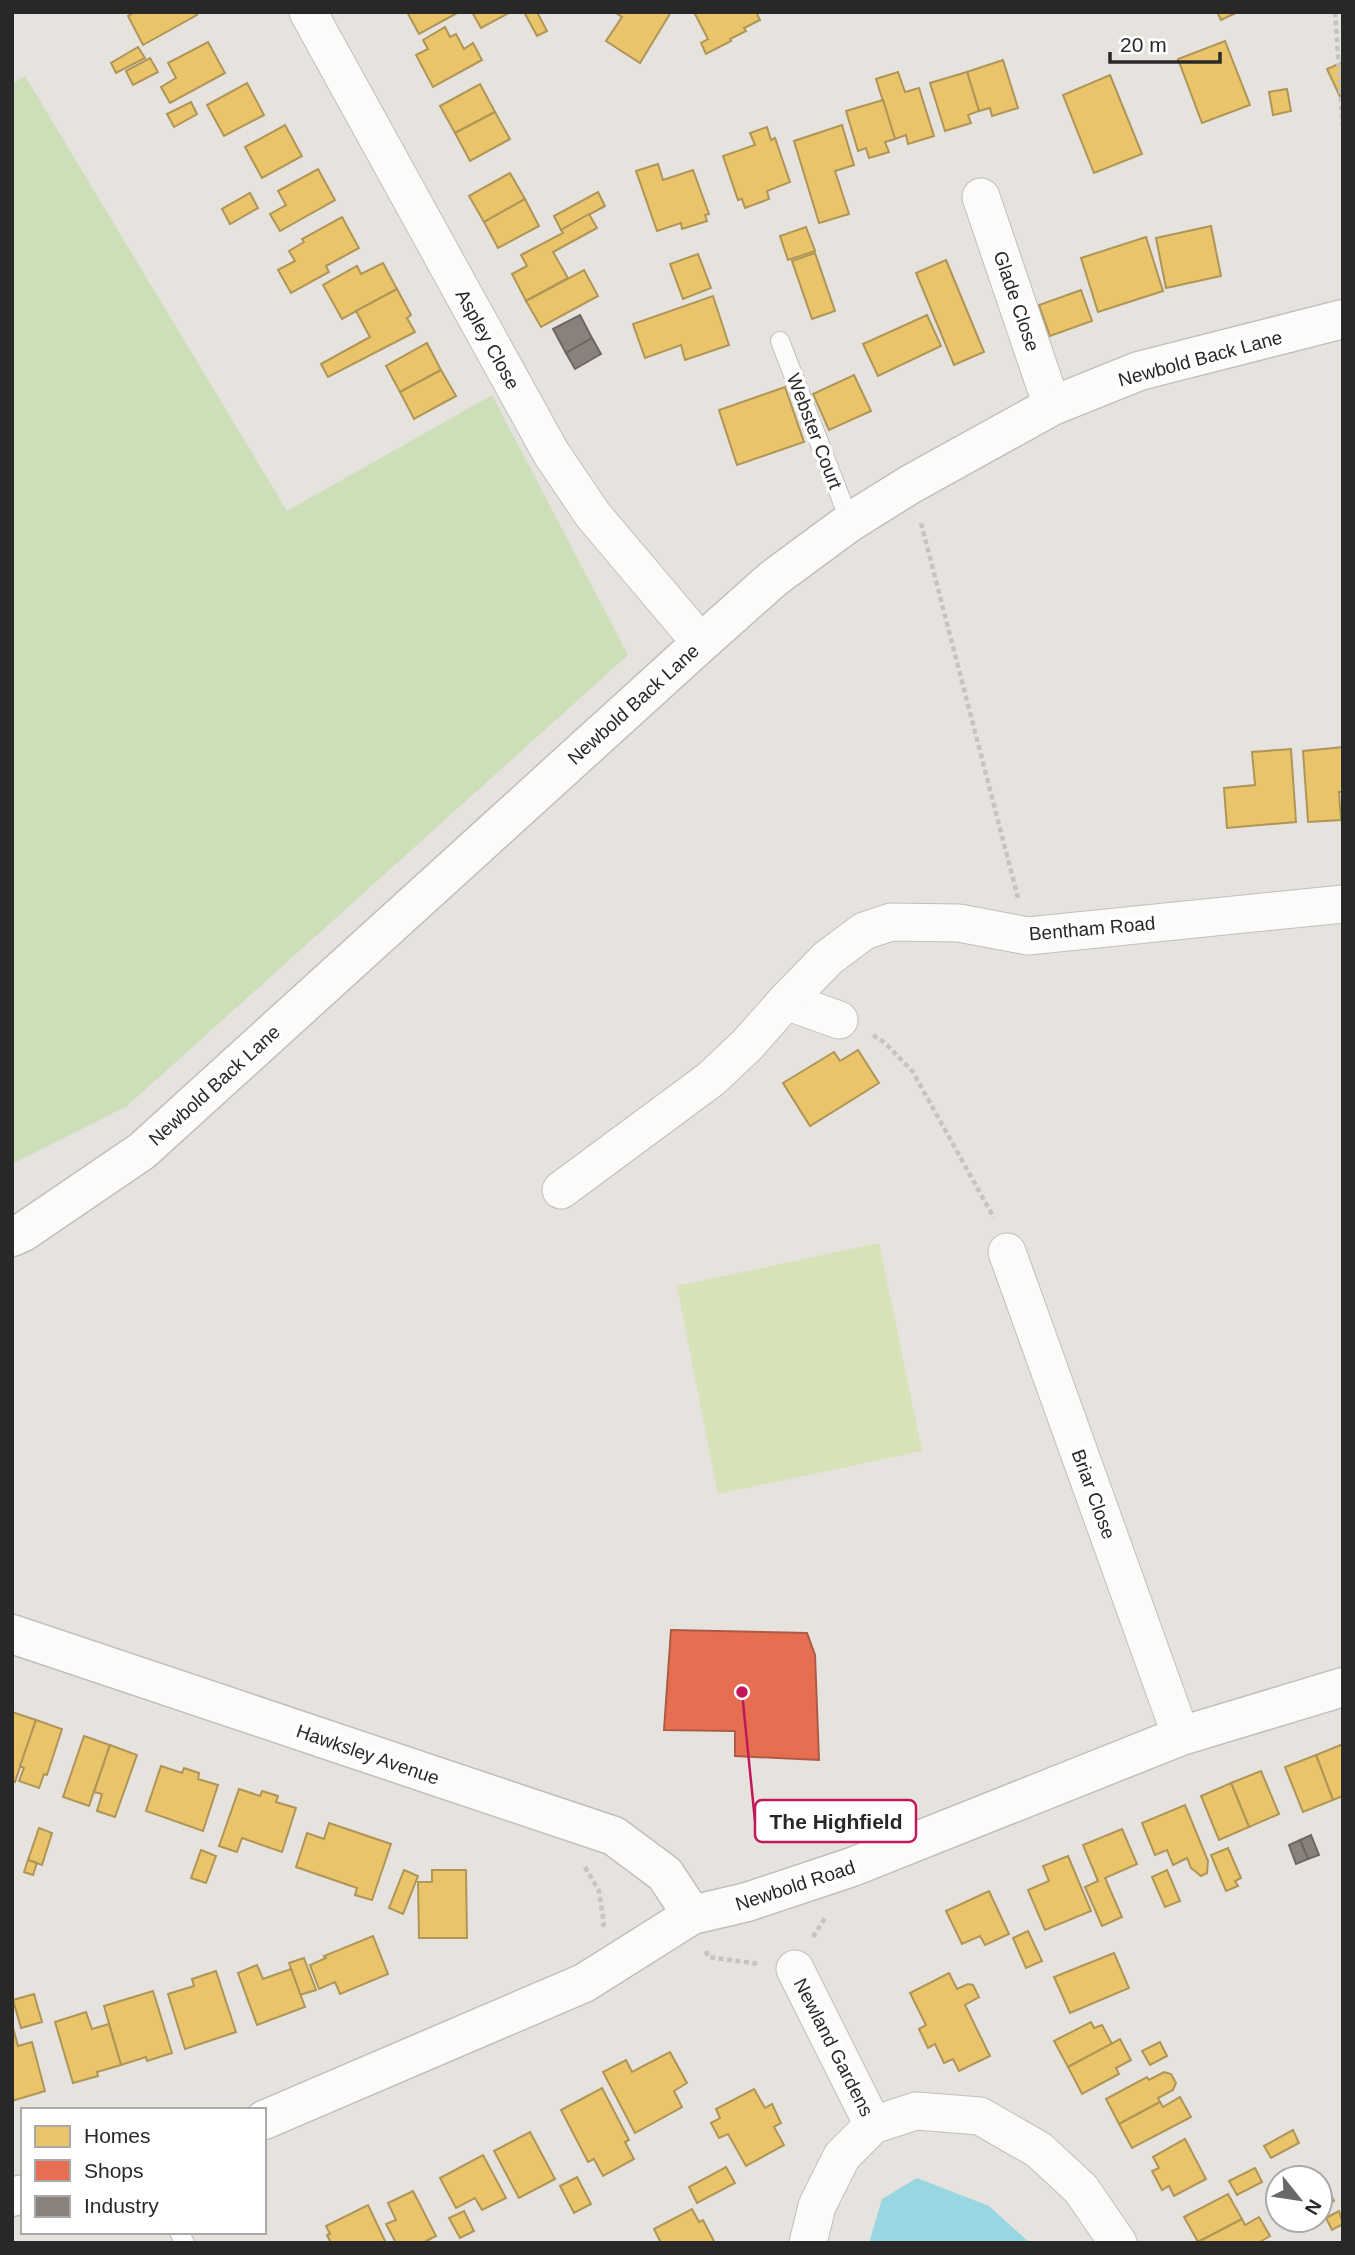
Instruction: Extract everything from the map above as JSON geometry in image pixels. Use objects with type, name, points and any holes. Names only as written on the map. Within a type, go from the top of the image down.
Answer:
[{"type":"street","name":"Aspley Close","points":[[307,12],[551,453],[593,515],[701,643]]},
{"type":"street","name":"Glade Close","points":[[981,197],[1052,406]]},
{"type":"street","name":"Newbold Back Lane","points":[[12,1237],[23,1233],[142,1151],[774,578],[850,522],[911,484],[1052,406],[1139,371],[1343,320]]},
{"type":"street","name":"Bentham Road","points":[[561,1190],[711,1079],[747,1045],[828,958],[864,931],[891,922],[960,923],[1028,936],[1343,904]]},
{"type":"street","points":[[786,1001],[838,1020]]},
{"type":"street","name":"Briar Close","points":[[1007,1252],[1181,1736]]},
{"type":"street","name":"Hawksley Avenue","points":[[13,1636],[614,1836],[665,1874],[692,1915]]},
{"type":"street","name":"Newbold Road","points":[[266,2119],[584,1983],[692,1915],[747,1902],[852,1867],[1181,1736],[1343,1687]]},
{"type":"street","name":"Newland Gardens","points":[[795,1969],[873,2125]]},
{"type":"street","name":"Newland Gardens","points":[[808,2243],[817,2206],[842,2156],[873,2125],[916,2111],[980,2116],[1039,2150],[1082,2189],[1118,2243]]},
{"type":"lane","name":"Webster Court","points":[[780,341],[850,522]]},
{"type":"path","points":[[1335,12],[1343,131]]},
{"type":"path","points":[[911,484],[1028,936]]},
{"type":"path","points":[[838,1020],[866,1029],[885,1043],[913,1072],[992,1212],[1007,1252]]},
{"type":"path","points":[[551,1815],[599,1891],[604,1924],[597,1934]]},
{"type":"path","points":[[692,1915],[708,1957],[795,1969]]},
{"type":"green space","points":[[25,76],[287,511],[492,395],[628,655],[127,1106],[12,1164],[12,84]]},
{"type":"green space","points":[[879,1243],[922,1451],[718,1494],[677,1286]]},
{"type":"water","points":[[917,2178],[989,2206],[1030,2243],[869,2243],[882,2199]]},
{"type":"building: Homes","points":[[135,12],[195,12],[197,15],[143,45],[128,16]]},
{"type":"building: Homes","points":[[407,12],[459,12],[419,34]]},
{"type":"building: Homes","points":[[524,12],[537,12],[547,31],[537,36]]},
{"type":"building: Homes","points":[[614,12],[671,12],[640,63],[606,41],[622,17]]},
{"type":"building: Homes","points":[[694,12],[756,12],[760,20],[744,28],[746,31],[730,39],[731,41],[706,54],[701,43],[708,39]]},
{"type":"building: Homes","points":[[1217,12],[1238,12],[1221,20]]},
{"type":"building: Homes","points":[[509,13],[481,28],[473,14]]},
{"type":"building: Homes","points":[[445,27],[450,37],[456,34],[464,49],[473,43],[482,60],[433,87],[416,55],[428,49],[423,40]]},
{"type":"building: Homes","points":[[1225,41],[1250,105],[1202,123],[1178,59]]},
{"type":"building: Homes","points":[[208,42],[225,73],[170,103],[161,87],[176,78],[168,63]]},
{"type":"building: Homes","points":[[138,47],[145,58],[116,73],[111,63]]},
{"type":"building: Homes","points":[[150,58],[158,72],[133,85],[126,71]]},
{"type":"building: Homes","points":[[1003,60],[1018,108],[992,116],[990,108],[979,111],[967,72]]},
{"type":"building: Homes","points":[[1343,62],[1343,103],[1327,69]]},
{"type":"building: Homes","points":[[898,72],[905,92],[919,88],[934,136],[908,144],[906,135],[895,139],[876,79]]},
{"type":"building: Homes","points":[[967,72],[979,111],[968,115],[971,123],[945,131],[930,83]]},
{"type":"building: Homes","points":[[1110,75],[1142,154],[1094,173],[1063,95]]},
{"type":"building: Homes","points":[[247,83],[264,115],[224,136],[207,105]]},
{"type":"building: Homes","points":[[480,84],[495,112],[455,133],[440,106]]},
{"type":"building: Homes","points":[[1287,89],[1291,111],[1273,115],[1269,92]]},
{"type":"building: Homes","points":[[883,100],[895,139],[885,142],[889,152],[869,158],[866,148],[858,151],[846,111]]},
{"type":"building: Homes","points":[[191,102],[197,114],[174,127],[167,114]]},
{"type":"building: Homes","points":[[495,112],[510,139],[470,161],[455,133]]},
{"type":"building: Homes","points":[[285,125],[302,156],[262,178],[245,147]]},
{"type":"building: Homes","points":[[842,125],[854,165],[835,171],[849,214],[819,223],[794,141]]},
{"type":"building: Homes","points":[[767,127],[771,140],[775,138],[790,182],[767,191],[769,199],[745,208],[742,199],[738,200],[723,156],[755,145],[750,133]]},
{"type":"building: Homes","points":[[658,164],[663,180],[693,170],[709,214],[705,215],[707,221],[682,229],[681,223],[657,231],[636,171]]},
{"type":"building: Homes","points":[[318,169],[335,200],[280,231],[270,214],[286,205],[278,191]]},
{"type":"building: Homes","points":[[510,173],[525,199],[484,222],[469,196]]},
{"type":"building: Homes","points":[[598,192],[605,206],[561,230],[554,216]]},
{"type":"building: Homes","points":[[250,193],[258,208],[230,224],[222,209]]},
{"type":"building: Homes","points":[[525,199],[539,226],[498,248],[484,222]]},
{"type":"building: Homes","points":[[589,214],[597,228],[553,252],[568,278],[526,301],[512,274],[527,266],[521,255],[563,233],[561,230]]},
{"type":"building: Homes","points":[[342,217],[359,248],[326,266],[329,272],[291,293],[278,270],[295,261],[289,251],[304,242],[302,239]]},
{"type":"building: Homes","points":[[1211,226],[1221,276],[1166,288],[1156,238]]},
{"type":"building: Homes","points":[[806,227],[815,251],[788,260],[780,236]]},
{"type":"building: Homes","points":[[1146,237],[1163,291],[1098,312],[1081,258]]},
{"type":"building: Homes","points":[[815,253],[835,311],[812,319],[792,261]]},
{"type":"building: Homes","points":[[698,254],[711,288],[683,299],[670,264]]},
{"type":"building: Homes","points":[[946,260],[984,352],[954,365],[916,273]]},
{"type":"building: Homes","points":[[383,263],[397,289],[342,319],[323,285],[357,266],[361,274]]},
{"type":"building: Homes","points":[[584,270],[598,296],[541,327],[526,301]]},
{"type":"building: Homes","points":[[397,289],[411,315],[407,318],[415,332],[328,377],[321,364],[370,337],[356,311]]},
{"type":"building: Homes","points":[[1081,290],[1092,321],[1050,336],[1039,305]]},
{"type":"building: Homes","points":[[713,296],[729,345],[685,360],[681,345],[645,358],[633,324]]},
{"type":"building: Homes","points":[[927,315],[941,346],[878,376],[863,344]]},
{"type":"building: Homes","points":[[427,343],[441,370],[400,392],[386,366]]},
{"type":"building: Homes","points":[[441,370],[456,396],[414,419],[400,392]]},
{"type":"building: Homes","points":[[854,375],[871,411],[829,430],[813,394]]},
{"type":"building: Homes","points":[[785,387],[804,442],[737,465],[719,410]]},
{"type":"building: Homes","points":[[1343,747],[1343,792],[1339,792],[1341,820],[1308,822],[1303,751]]},
{"type":"building: Homes","points":[[1291,749],[1296,822],[1227,828],[1224,788],[1255,785],[1252,752]]},
{"type":"building: Homes","points":[[858,1050],[879,1083],[810,1126],[783,1083],[834,1052],[840,1061]]},
{"type":"building: Homes","points":[[12,1712],[36,1720],[15,1782],[12,1781]]},
{"type":"building: Homes","points":[[36,1720],[62,1729],[47,1775],[44,1774],[39,1788],[19,1781],[24,1768],[20,1766]]},
{"type":"building: Homes","points":[[84,1736],[110,1745],[89,1806],[63,1797]]},
{"type":"building: Homes","points":[[1343,1744],[1343,1796],[1333,1800],[1316,1755]]},
{"type":"building: Homes","points":[[110,1745],[137,1755],[115,1817],[97,1811],[102,1794],[94,1792]]},
{"type":"building: Homes","points":[[1316,1755],[1333,1800],[1303,1812],[1285,1767]]},
{"type":"building: Homes","points":[[161,1766],[182,1773],[184,1768],[199,1773],[198,1779],[218,1785],[203,1831],[146,1811]]},
{"type":"building: Homes","points":[[1261,1771],[1279,1814],[1249,1827],[1231,1783]]},
{"type":"building: Homes","points":[[1231,1783],[1249,1827],[1219,1840],[1201,1796]]},
{"type":"building: Homes","points":[[239,1789],[260,1796],[262,1791],[278,1796],[276,1802],[296,1808],[282,1852],[242,1838],[237,1852],[219,1846]]},
{"type":"building: Homes","points":[[1185,1805],[1208,1861],[1207,1873],[1201,1876],[1191,1868],[1187,1858],[1173,1865],[1167,1850],[1155,1855],[1142,1823]]},
{"type":"building: Homes","points":[[329,1823],[391,1844],[372,1900],[355,1895],[357,1888],[296,1867],[307,1833],[324,1839]]},
{"type":"building: Homes","points":[[39,1828],[52,1833],[42,1865],[28,1860]]},
{"type":"building: Homes","points":[[1122,1829],[1137,1864],[1105,1878],[1122,1917],[1102,1926],[1085,1887],[1098,1881],[1083,1845]]},
{"type":"building: Homes","points":[[1228,1848],[1241,1878],[1235,1881],[1238,1886],[1226,1891],[1211,1855]]},
{"type":"building: Homes","points":[[201,1850],[216,1856],[206,1883],[191,1878]]},
{"type":"building: Homes","points":[[1068,1856],[1091,1911],[1045,1930],[1028,1890],[1049,1881],[1043,1866]]},
{"type":"building: Homes","points":[[28,1860],[37,1863],[33,1875],[24,1872]]},
{"type":"building: Homes","points":[[404,1870],[418,1876],[403,1914],[389,1908]]},
{"type":"building: Homes","points":[[432,1870],[466,1870],[467,1938],[419,1938],[418,1882],[432,1882]]},
{"type":"building: Homes","points":[[1167,1870],[1180,1901],[1165,1907],[1152,1877]]},
{"type":"building: Homes","points":[[989,1891],[1009,1934],[985,1945],[980,1936],[962,1944],[946,1911]]},
{"type":"building: Homes","points":[[1028,1931],[1042,1961],[1026,1968],[1013,1938]]},
{"type":"building: Homes","points":[[373,1936],[388,1974],[340,1994],[335,1982],[319,1989],[310,1965],[326,1958],[324,1956]]},
{"type":"building: Homes","points":[[1114,1953],[1129,1988],[1070,2013],[1054,1977]]},
{"type":"building: Homes","points":[[304,1958],[316,1990],[300,1995],[289,1963]]},
{"type":"building: Homes","points":[[257,1965],[263,1979],[291,1969],[305,2007],[257,2025],[238,1973]]},
{"type":"building: Homes","points":[[216,1971],[236,2032],[185,2049],[168,1994],[194,1986],[192,1979]]},
{"type":"building: Homes","points":[[949,1973],[957,1989],[968,1984],[973,1985],[979,1997],[965,2005],[990,2056],[959,2071],[953,2059],[944,2063],[935,2044],[928,2048],[919,2029],[926,2025],[910,1993]]},
{"type":"building: Homes","points":[[153,1991],[172,2053],[121,2065],[104,2006]]},
{"type":"building: Homes","points":[[34,1994],[42,2022],[21,2028],[13,2000]]},
{"type":"building: Homes","points":[[86,2012],[92,2029],[109,2024],[121,2065],[97,2072],[98,2076],[73,2083],[55,2022]]},
{"type":"building: Homes","points":[[1091,2022],[1094,2028],[1102,2025],[1112,2044],[1068,2067],[1054,2041]]},
{"type":"building: Homes","points":[[12,2024],[18,2046],[32,2042],[45,2091],[12,2101]]},
{"type":"building: Homes","points":[[1120,2039],[1131,2060],[1116,2068],[1119,2074],[1082,2094],[1068,2067]]},
{"type":"building: Homes","points":[[1160,2042],[1167,2056],[1150,2065],[1142,2051]]},
{"type":"building: Homes","points":[[670,2052],[687,2083],[674,2091],[682,2107],[635,2133],[603,2072],[626,2060],[632,2072]]},
{"type":"building: Homes","points":[[1164,2072],[1171,2074],[1176,2083],[1173,2090],[1158,2098],[1160,2102],[1119,2124],[1106,2099],[1147,2077],[1149,2080]]},
{"type":"building: Homes","points":[[602,2088],[629,2140],[625,2142],[634,2159],[603,2176],[594,2159],[588,2162],[561,2110]]},
{"type":"building: Homes","points":[[754,2089],[765,2108],[772,2104],[781,2123],[774,2127],[784,2145],[746,2166],[728,2134],[719,2138],[711,2123],[720,2118],[716,2109]]},
{"type":"building: Homes","points":[[1180,2097],[1191,2117],[1132,2148],[1119,2124],[1160,2102],[1163,2107]]},
{"type":"building: Homes","points":[[1293,2130],[1299,2143],[1271,2158],[1264,2146]]},
{"type":"building: Homes","points":[[530,2132],[555,2179],[519,2198],[494,2151]]},
{"type":"building: Homes","points":[[1185,2139],[1206,2179],[1174,2196],[1169,2186],[1162,2190],[1152,2171],[1159,2168],[1153,2157]]},
{"type":"building: Homes","points":[[483,2155],[506,2198],[482,2210],[475,2198],[456,2208],[440,2178]]},
{"type":"building: Homes","points":[[726,2167],[735,2183],[697,2203],[689,2187]]},
{"type":"building: Homes","points":[[1255,2168],[1262,2182],[1237,2195],[1229,2181]]},
{"type":"building: Homes","points":[[577,2177],[591,2204],[574,2213],[560,2186]]},
{"type":"building: Homes","points":[[413,2191],[436,2236],[426,2241],[427,2243],[396,2243],[386,2224],[396,2220],[388,2203]]},
{"type":"building: Homes","points":[[1228,2194],[1242,2219],[1198,2242],[1184,2217]]},
{"type":"building: Homes","points":[[368,2205],[386,2243],[331,2243],[326,2226]]},
{"type":"building: Homes","points":[[692,2209],[699,2222],[703,2220],[715,2243],[661,2243],[654,2229]]},
{"type":"building: Homes","points":[[464,2211],[474,2231],[460,2238],[449,2218]]},
{"type":"building: Homes","points":[[1339,2211],[1343,2224],[1334,2229],[1334,2214]]},
{"type":"building: Homes","points":[[1259,2217],[1264,2226],[1264,2234],[1270,2236],[1258,2243],[1198,2242],[1242,2219],[1245,2225]]},
{"type":"building: Shops","points":[[671,1630],[807,1633],[815,1655],[819,1760],[735,1756],[735,1731],[664,1730]]},
{"type":"building: Industry","points":[[580,315],[592,338],[566,353],[553,329]]},
{"type":"building: Industry","points":[[592,338],[601,354],[575,369],[566,353]]},
{"type":"building: Industry","points":[[1311,1835],[1319,1855],[1308,1859],[1300,1840]]},
{"type":"building: Industry","points":[[1300,1840],[1308,1859],[1296,1864],[1289,1845]]},
{"type":"place","name":"The Highfield","points":[[742,1692]]}]
